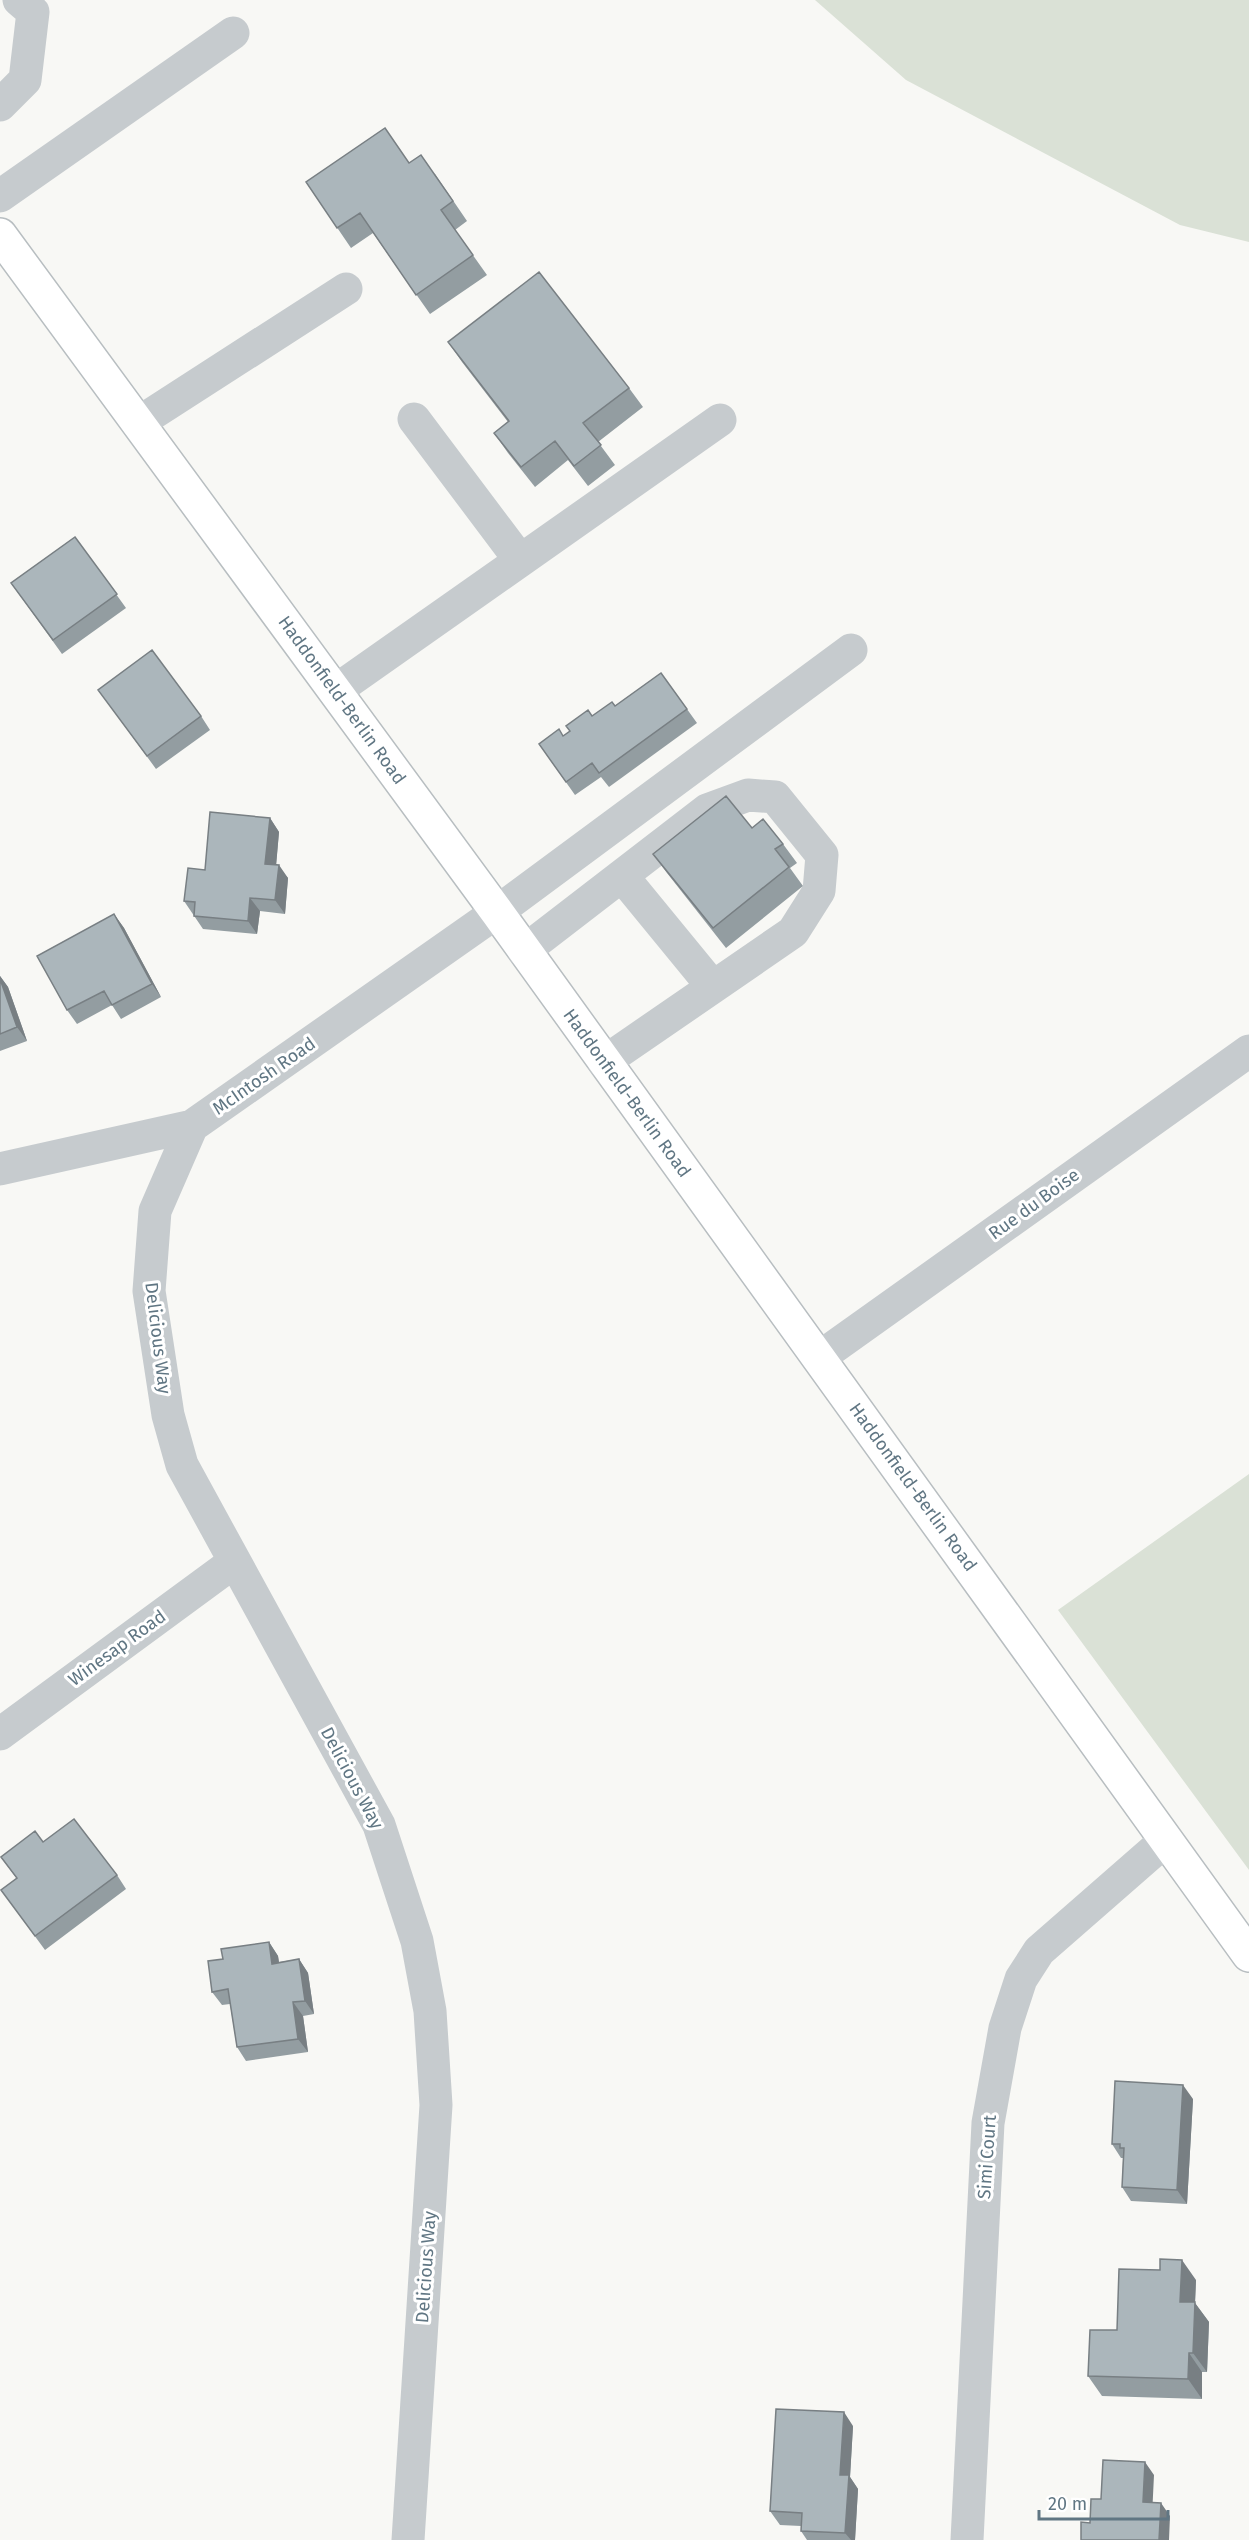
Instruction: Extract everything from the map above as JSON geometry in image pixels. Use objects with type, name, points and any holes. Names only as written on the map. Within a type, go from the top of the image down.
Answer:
[{"type":"main road","name":"Haddonfield-Berlin Road","points":[[0,235],[497,912],[1249,1955]]},
{"type":"street","points":[[0,105],[25,80],[33,12],[19,0]]},
{"type":"street","points":[[0,196],[233,33]]},
{"type":"street","points":[[138,423],[346,289]]},
{"type":"street","points":[[414,419],[520,560]]},
{"type":"street","points":[[335,691],[720,420]]},
{"type":"street","name":"McIntosh Road","points":[[0,1169],[192,1126],[497,912],[850,650]]},
{"type":"street","points":[[524,951],[707,810],[748,795],[775,797],[822,855],[819,891],[793,932],[604,1062]]},
{"type":"street","points":[[622,876],[713,987]]},
{"type":"street","name":"Rue du Boise","points":[[820,1357],[1249,1051]]},
{"type":"street","name":"Delicious Way","points":[[192,1126],[155,1211],[149,1291],[168,1415],[182,1466],[379,1825],[417,1941],[430,2011],[436,2105],[408,2540]]},
{"type":"street","name":"Winesap Road","points":[[0,1734],[234,1562]]},
{"type":"street","name":"Simi Court","points":[[967,2540],[988,2123],[1005,2028],[1021,1979],[1040,1952],[1166,1840]]},
{"type":"shaded area","points":[[815,0],[1249,0],[1249,242],[1180,225],[906,80]]},
{"type":"shaded area","points":[[1249,1474],[1249,1870],[1058,1610]]},
{"type":"building","points":[[385,128],[409,163],[421,155],[453,201],[441,210],[473,255],[416,295],[360,213],[337,228],[306,182]]},
{"type":"building","points":[[539,272],[629,388],[583,423],[601,445],[574,466],[555,441],[521,467],[494,433],[509,421],[448,342]]},
{"type":"building","points":[[75,537],[117,594],[53,640],[11,583]]},
{"type":"building","points":[[152,650],[201,716],[147,756],[98,690]]},
{"type":"building","points":[[661,673],[687,709],[599,773],[592,763],[566,782],[539,744],[559,729],[563,736],[570,731],[566,726],[588,710],[592,716],[612,702],[615,706]]},
{"type":"building","points":[[726,796],[752,828],[763,819],[783,844],[775,849],[789,867],[713,928],[653,854]]},
{"type":"building","points":[[210,812],[270,818],[265,864],[279,865],[275,900],[250,898],[248,921],[194,916],[195,902],[184,901],[188,868],[205,870]]},
{"type":"building","points":[[114,914],[152,984],[112,1005],[104,991],[67,1010],[37,956]]},
{"type":"building","points":[[0,979],[17,1027],[0,1034]]},
{"type":"building","points":[[74,1819],[117,1875],[35,1936],[1,1890],[17,1878],[1,1857],[35,1831],[43,1842]]},
{"type":"building","points":[[269,1942],[272,1964],[299,1959],[305,2001],[293,2002],[298,2039],[237,2047],[228,1989],[212,1992],[208,1961],[223,1959],[221,1949]]},
{"type":"building","points":[[1115,2081],[1183,2085],[1177,2190],[1122,2187],[1124,2148],[1120,2148],[1120,2144],[1112,2144]]},
{"type":"building","points":[[1160,2259],[1182,2260],[1180,2302],[1195,2302],[1193,2353],[1189,2353],[1188,2379],[1088,2376],[1090,2330],[1117,2330],[1119,2269],[1160,2270]]},
{"type":"building","points":[[776,2409],[844,2412],[840,2475],[849,2475],[845,2533],[801,2531],[802,2513],[770,2511]]},
{"type":"building","points":[[1103,2460],[1145,2462],[1143,2502],[1161,2503],[1159,2540],[1081,2540],[1081,2522],[1090,2523],[1091,2499],[1101,2499]]}]
